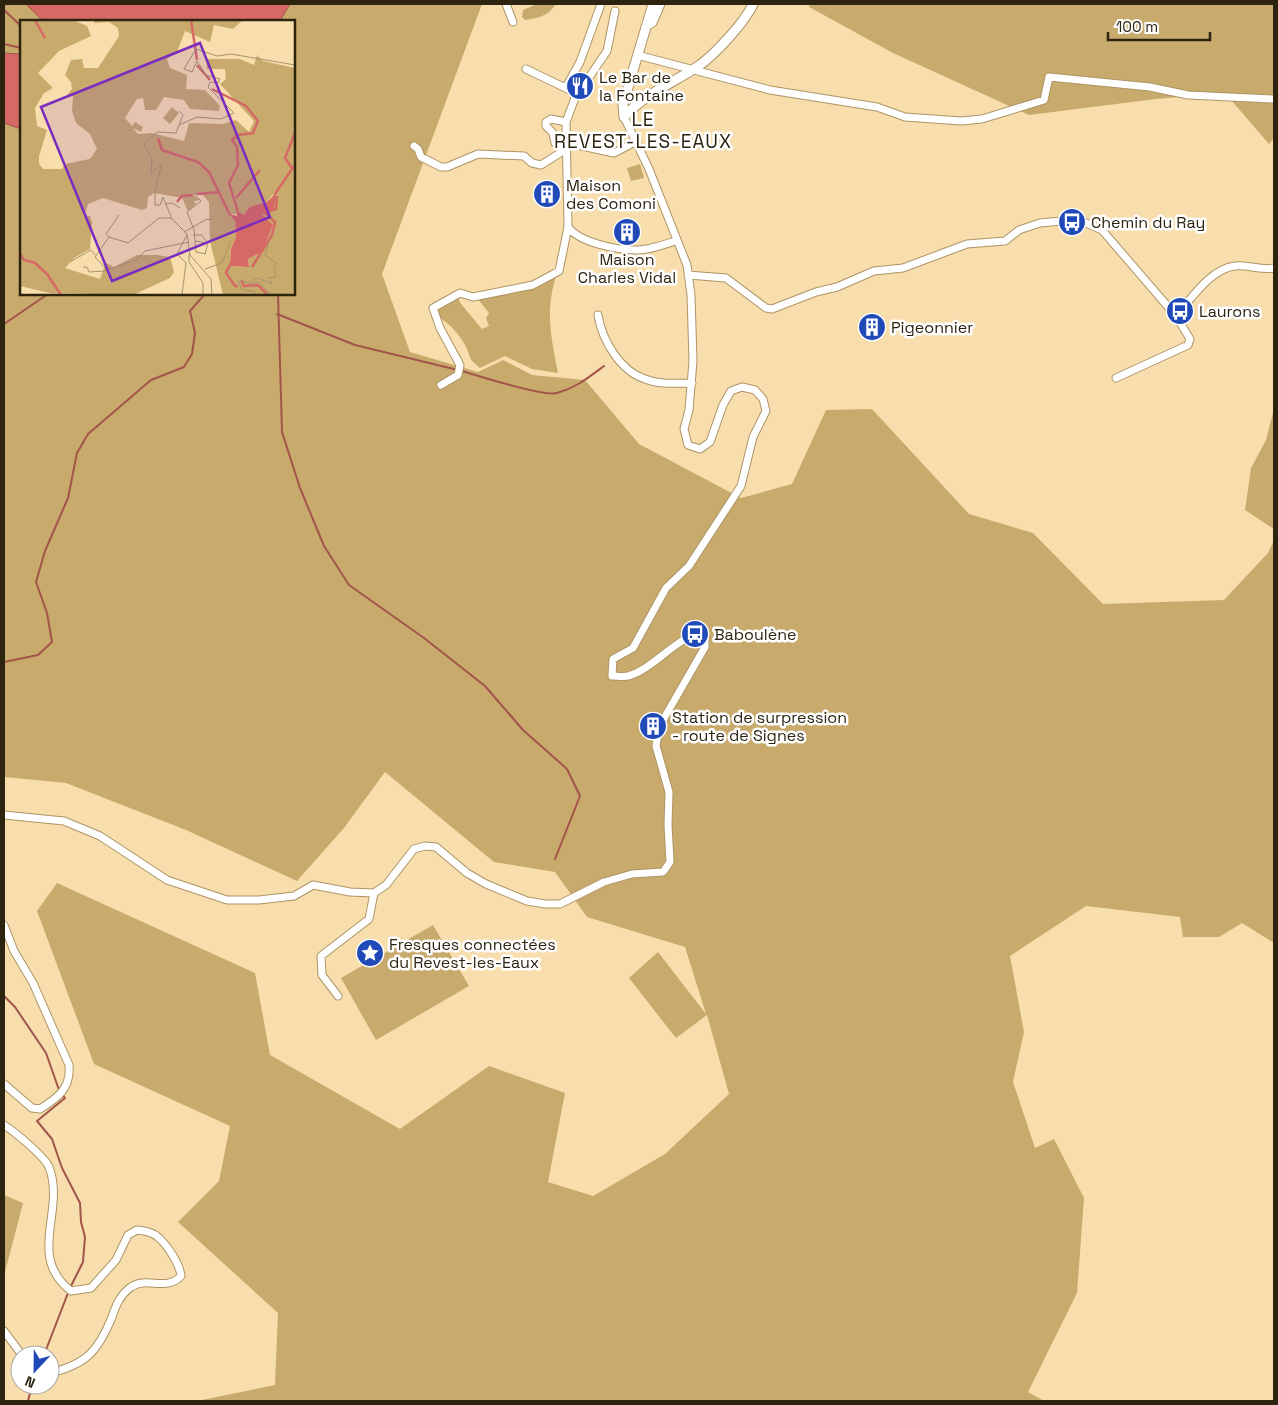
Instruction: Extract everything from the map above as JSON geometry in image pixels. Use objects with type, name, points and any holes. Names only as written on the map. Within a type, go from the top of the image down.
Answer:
[{"type":"street","points":[[506,4],[513,22]]},
{"type":"street","points":[[566,87],[580,63],[601,4]]},
{"type":"street","points":[[4,815],[64,821],[100,836],[167,880],[227,900],[259,900],[294,896],[313,885],[350,892],[374,893],[386,885],[414,849],[425,846],[436,847],[467,873],[486,884],[527,901],[545,904],[560,904],[604,882],[632,874],[663,872],[669,866],[669,792],[656,746],[659,727],[705,647],[706,637],[703,633],[695,634],[660,659],[628,676],[612,676],[613,659],[633,648],[666,588],[689,566],[741,486],[752,437],[766,411],[763,398],[755,390],[742,387],[731,391],[723,404],[710,442],[700,449],[688,445],[684,428],[690,410],[692,383],[691,295],[687,265],[675,240],[663,202],[624,117],[623,104],[653,4]]},
{"type":"street","points":[[645,27],[653,23],[661,4]]},
{"type":"street","points":[[624,117],[651,94],[704,61],[736,28],[753,4]]},
{"type":"street","points":[[441,385],[458,374],[460,366],[440,328],[433,308],[460,293],[473,297],[534,285],[559,271],[568,227],[566,122],[578,94],[607,51],[614,11]]},
{"type":"street","points":[[637,55],[770,90],[877,107],[905,117],[961,121],[982,119],[1044,100],[1049,78],[1150,87],[1188,94],[1274,99]]},
{"type":"street","points":[[526,69],[578,94]]},
{"type":"street","points":[[566,122],[551,119],[546,122],[546,126],[554,133],[555,143],[614,153],[636,141]]},
{"type":"street","points":[[414,146],[418,149],[421,158],[447,168],[478,154],[524,156],[532,163],[541,165],[566,145]]},
{"type":"street","points":[[688,276],[726,278],[766,308],[772,309],[816,292],[838,287],[874,271],[903,268],[967,244],[1004,241],[1020,230],[1040,223],[1061,220],[1086,224],[1102,230],[1176,316],[1190,339],[1188,345],[1116,378]]},
{"type":"street","points":[[568,227],[582,239],[622,248],[644,249],[675,240]]},
{"type":"street","points":[[1176,316],[1205,283],[1220,271],[1235,266],[1274,268]]},
{"type":"street","points":[[598,315],[606,343],[638,376],[659,383],[692,383]]},
{"type":"street","points":[[338,996],[322,975],[321,956],[369,919],[374,893]]},
{"type":"street","points":[[4,925],[14,951],[33,983],[69,1065],[70,1078],[64,1090],[40,1109],[32,1108],[4,1084]]},
{"type":"street","points":[[4,1125],[14,1132],[48,1166],[54,1190],[48,1252],[57,1280],[71,1291],[90,1288],[116,1260],[128,1235],[137,1230],[150,1232],[159,1238],[180,1269],[181,1276],[169,1284],[143,1282],[130,1288],[119,1300],[104,1338],[87,1358],[75,1366],[60,1370]]},
{"type":"street","points":[[4,1331],[14,1345]]},
{"type":"shaded area","points":[[4,4],[26,4],[42,20],[20,20],[20,54],[4,53]]},
{"type":"shaded area","points":[[26,4],[290,4],[281,20],[42,20]]},
{"type":"shaded area","points":[[290,4],[482,4],[382,274],[410,352],[478,372],[503,360],[532,375],[585,380],[639,444],[741,498],[792,484],[826,410],[872,409],[969,514],[1033,533],[1103,604],[1224,600],[1268,553],[1274,540],[1274,943],[1242,923],[1219,937],[1183,937],[1180,917],[1086,906],[1010,956],[1024,1032],[1013,1082],[1035,1148],[1054,1139],[1084,1198],[1077,1293],[1028,1392],[1044,1401],[197,1401],[275,1385],[278,1313],[178,1222],[219,1181],[230,1126],[94,1064],[37,911],[57,883],[255,973],[270,1055],[400,1129],[489,1066],[565,1093],[548,1182],[593,1196],[665,1154],[729,1094],[707,1015],[676,1038],[629,978],[658,952],[706,1014],[685,947],[587,917],[555,872],[494,862],[385,772],[344,828],[297,881],[186,830],[66,783],[4,777],[4,123],[20,129],[20,295],[295,295],[295,20],[281,20]]},
{"type":"shaded area","points":[[537,4],[556,4],[543,16],[525,20],[522,17],[523,10]]},
{"type":"shaded area","points":[[810,4],[1274,4],[1274,138],[1269,144],[1225,93],[1156,99],[1029,115],[893,53],[809,7]]},
{"type":"shaded area","points":[[4,53],[20,54],[20,129],[4,123]]},
{"type":"shaded area","points":[[640,164],[644,178],[631,181],[627,168]]},
{"type":"shaded area","points":[[556,276],[551,302],[550,324],[558,373],[532,369],[505,356],[480,368],[471,359],[460,337],[451,326],[440,318],[437,310],[457,296],[461,304],[482,329],[489,326],[486,318],[489,313],[478,299]]},
{"type":"shaded area","points":[[1274,409],[1274,529],[1245,510],[1251,468],[1266,440]]},
{"type":"shaded area","points":[[433,925],[469,986],[376,1040],[341,978]]},
{"type":"shaded area","points":[[4,1195],[23,1203],[4,1276]]},
{"type":"waterway","points":[[4,10],[20,25]]},
{"type":"waterway","points":[[4,44],[20,48]]},
{"type":"waterway","points":[[4,324],[47,295]]},
{"type":"waterway","points":[[4,662],[38,655],[52,642],[47,613],[36,582],[45,551],[68,498],[77,453],[88,434],[151,380],[184,367],[192,354],[195,333],[190,311],[204,295]]},
{"type":"waterway","points":[[278,295],[282,432],[300,488],[324,546],[349,585],[424,638],[485,686],[523,730],[567,769],[580,796],[555,859]]},
{"type":"waterway","points":[[277,314],[355,345],[458,370]]},
{"type":"waterway","points":[[462,371],[539,392],[557,393],[582,382],[604,366]]},
{"type":"waterway","points":[[4,996],[15,1007],[46,1053],[59,1090]]},
{"type":"waterway","points":[[63,1096],[65,1098],[37,1121],[52,1139],[62,1168],[80,1203],[81,1222],[85,1237],[83,1262],[71,1286]]},
{"type":"waterway","points":[[48,1345],[68,1293]]},
{"type":"waterway","points":[[28,1401],[30,1395]]},
{"type":"place","name":"Le Bar de la Fontaine","points":[[580,86]]},
{"type":"place","name":"Maison des Comoni","points":[[547,194]]},
{"type":"place","name":"Chemin du Ray","points":[[1072,222]]},
{"type":"place","name":"Maison Charles Vidal","points":[[627,232]]},
{"type":"place","name":"Laurons","points":[[1180,311]]},
{"type":"place","name":"Pigeonnier","points":[[872,327]]},
{"type":"place","name":"Baboulène","points":[[695,634]]},
{"type":"place","name":"Station de surpression - route de Signes","points":[[653,726]]},
{"type":"place","name":"Fresques connectées du Revest-les-Eaux","points":[[370,953]]},
{"type":"district","name":"LE REVEST-LES-EAUX","points":[[643,130]]}]
